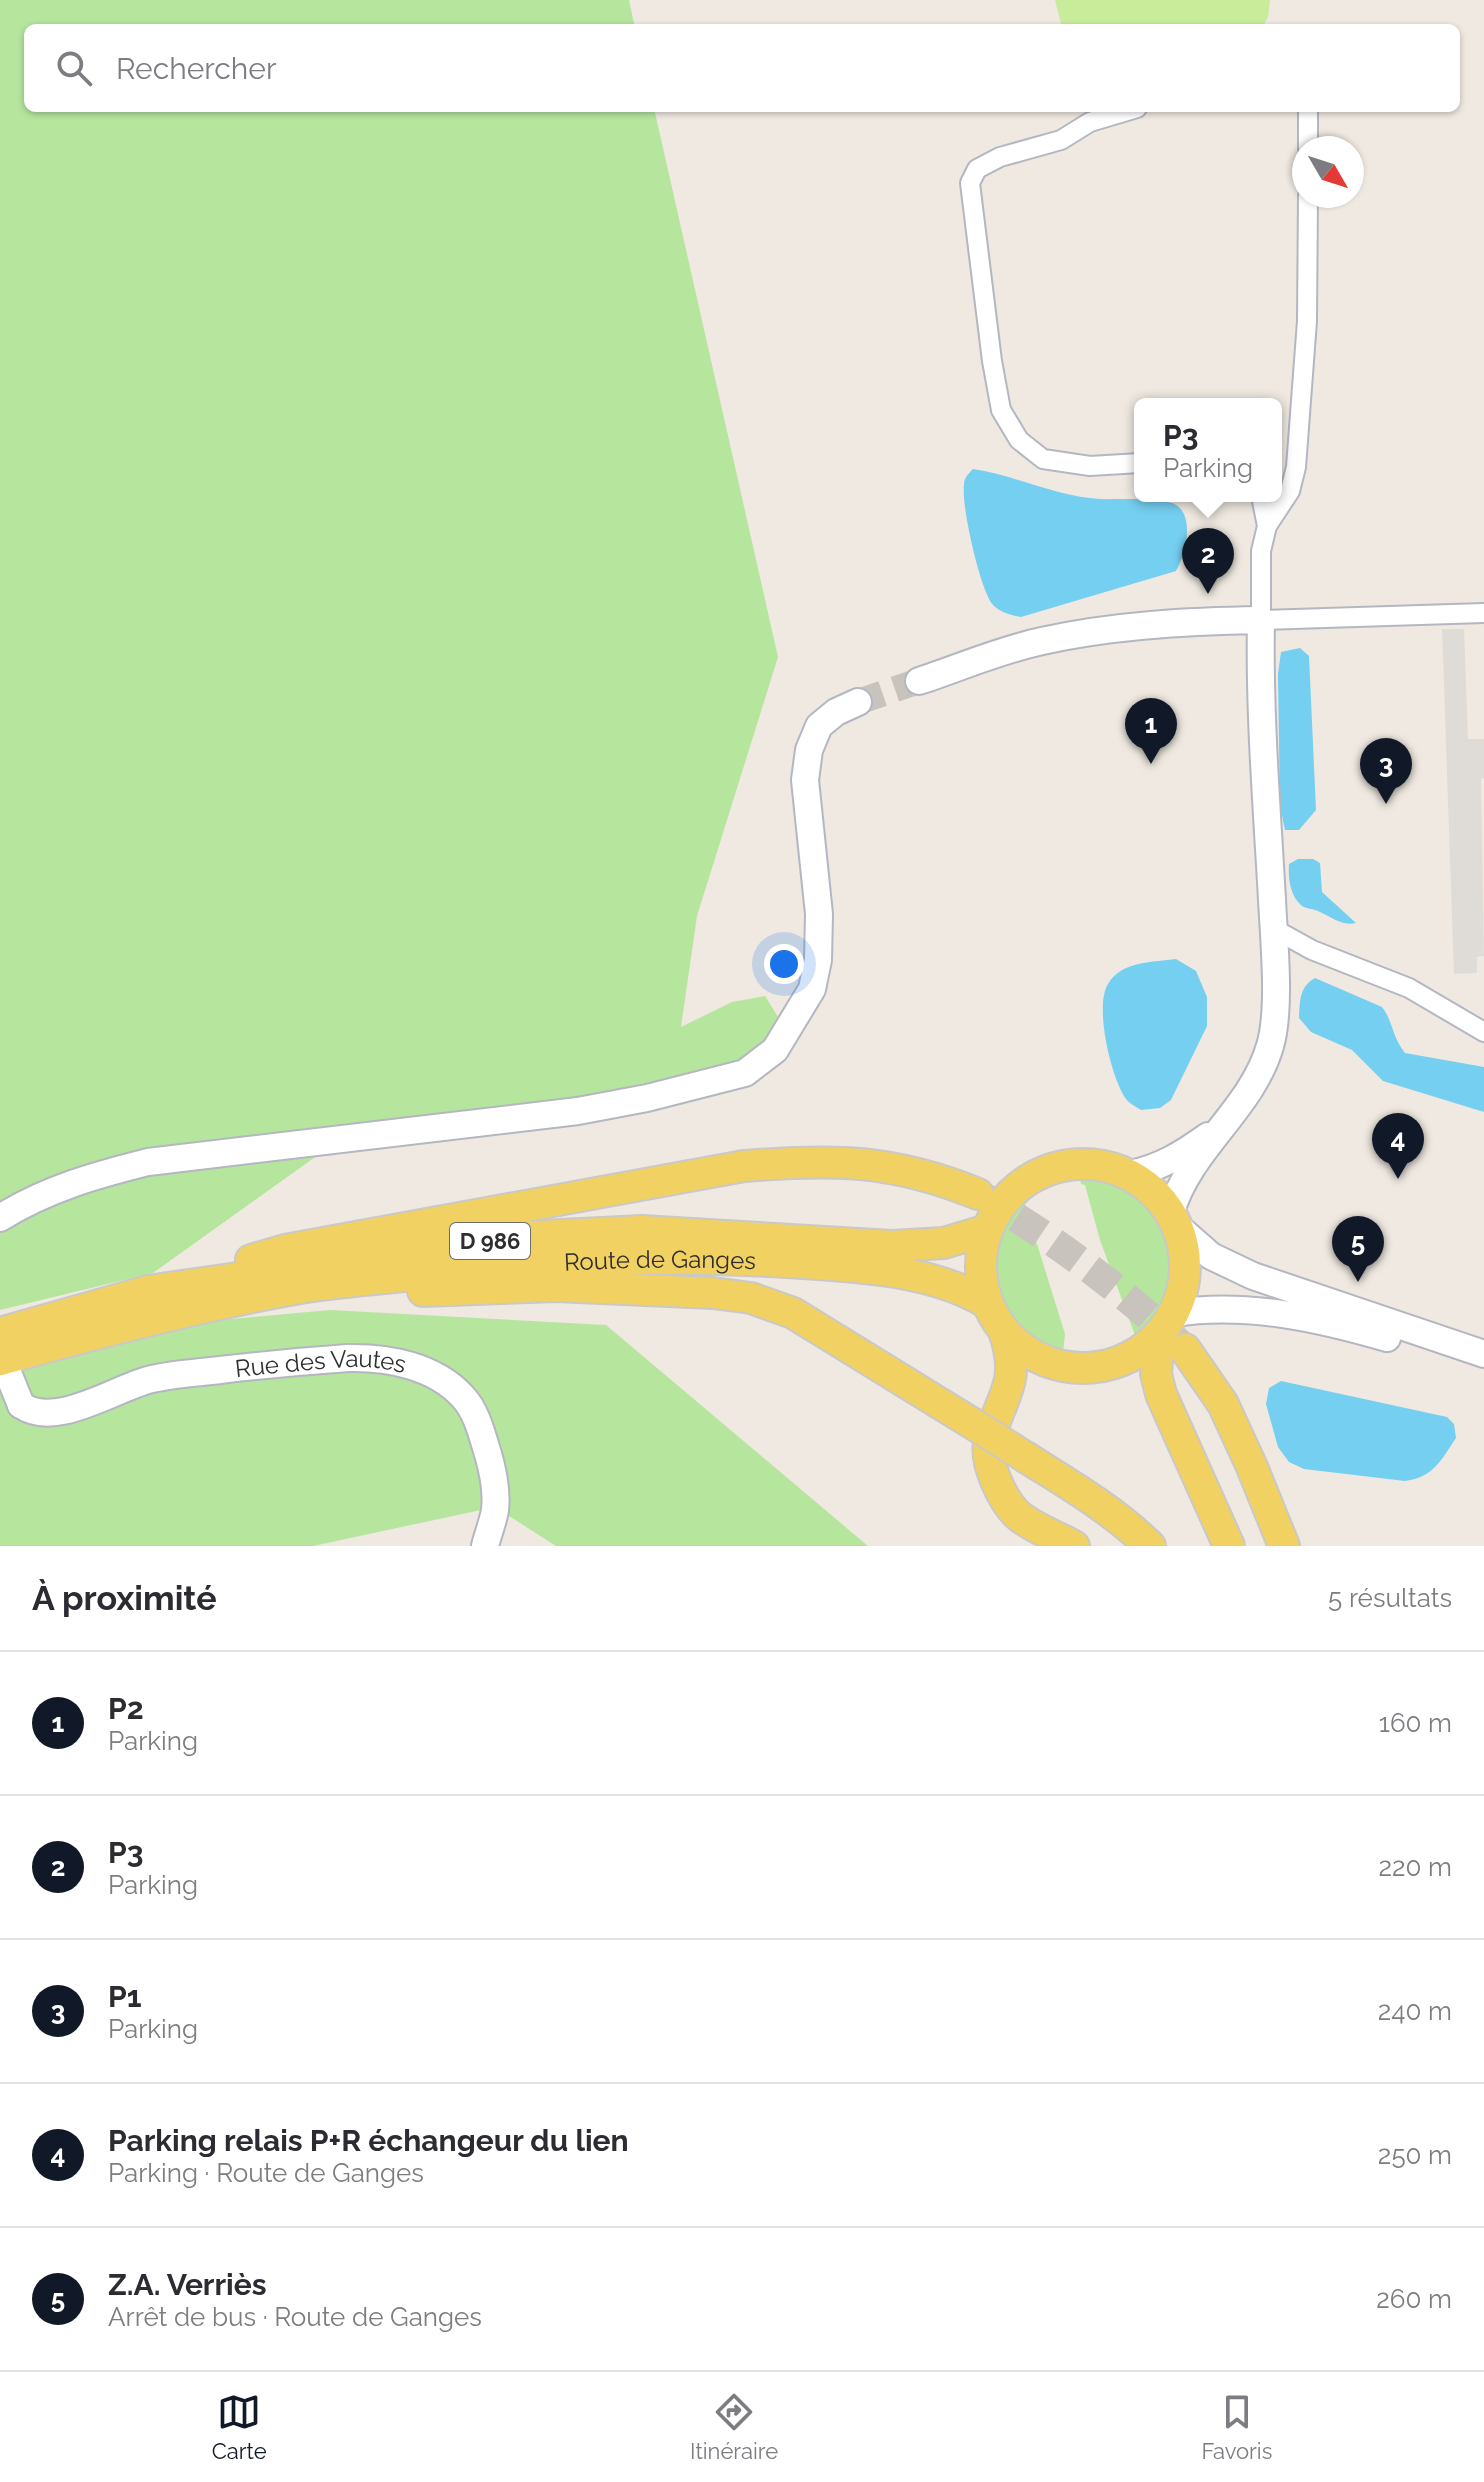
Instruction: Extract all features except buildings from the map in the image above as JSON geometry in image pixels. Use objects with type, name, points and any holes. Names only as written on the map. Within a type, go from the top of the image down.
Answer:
[{"type":"main road","points":[[148,1291],[285,1250],[744,1166],[815,1160],[870,1163],[914,1171],[978,1194]]},
{"type":"main road","points":[[1074,1546],[1018,1515],[1008,1505],[997,1481],[988,1445],[1003,1407],[1013,1368],[1005,1334],[987,1303],[980,1267],[987,1230],[1005,1199],[1021,1184],[1040,1173],[1082,1163],[1104,1165],[1130,1174],[1153,1190],[1175,1220],[1186,1255],[1184,1285],[1173,1332],[1156,1374],[1161,1394],[1229,1546]]},
{"type":"main road","name":"Route de Ganges","points":[[0,1333],[148,1291],[520,1237],[642,1231],[892,1246],[944,1243],[987,1230]]},
{"type":"main road","name":"Route de Ganges","points":[[4,1367],[116,1327],[301,1288],[492,1265],[678,1258],[860,1266],[913,1276],[969,1292],[987,1303]]},
{"type":"main road","points":[[301,1288],[413,1292],[556,1286],[713,1293],[751,1298],[793,1313],[970,1422],[1098,1502],[1128,1524],[1150,1546]]},
{"type":"main road","points":[[1005,1334],[1027,1353],[1053,1365],[1082,1369],[1110,1365],[1137,1354],[1173,1332]]},
{"type":"main road","points":[[1173,1332],[1223,1404],[1284,1546]]},
{"type":"street","points":[[1124,112],[1090,122],[1061,140],[1000,157],[977,169],[970,183],[1001,410],[1019,440],[1043,459],[1090,466],[1134,463]]},
{"type":"street","points":[[1308,112],[1308,136]]},
{"type":"street","points":[[1308,208],[1307,321],[1296,467],[1290,491],[1267,526],[1261,551],[1275,1022],[1261,1074],[1220,1127],[1181,1186],[1175,1220],[1211,1256],[1253,1276],[1484,1354]]},
{"type":"street","points":[[1282,466],[1296,467]]},
{"type":"street","points":[[1262,502],[1267,526]]},
{"type":"street","points":[[919,681],[1041,641],[1209,621],[1484,613]]},
{"type":"street","points":[[0,1218],[28,1201],[86,1178],[148,1162],[578,1111],[647,1098],[745,1073],[775,1050],[812,989],[818,960],[819,914],[805,780],[809,750],[819,726],[836,712],[858,702]]},
{"type":"street","points":[[1274,929],[1312,950],[1409,988],[1484,1032]]},
{"type":"street","points":[[1130,1174],[1155,1168],[1186,1152],[1220,1127]]},
{"type":"street","points":[[1173,1332],[1204,1308],[1295,1314],[1346,1326],[1484,1369]]},
{"type":"street","name":"Rue des Vautes","points":[[11,1412],[47,1414],[148,1380],[179,1374],[348,1358],[373,1357],[397,1361],[431,1373],[463,1397],[479,1424],[492,1468],[495,1507],[485,1546]]},
{"type":"street","points":[[4,1367],[11,1412]]},
{"type":"green space","points":[[0,0],[629,0],[634,24],[24,24],[24,112],[655,112],[778,657],[697,916],[681,1027],[732,1002],[765,996],[778,1017],[760,1049],[698,1079],[684,1077],[640,1084],[580,1100],[353,1130],[153,1273],[0,1310]]},
{"type":"green space","points":[[1055,0],[1270,0],[1264,24],[1061,24]]},
{"type":"green space","points":[[1080,1178],[1113,1184],[1141,1198],[1153,1208],[1169,1236],[1174,1253],[1170,1295],[1150,1327],[1136,1338],[1100,1240],[1085,1185],[1081,1184]]},
{"type":"green space","points":[[1024,1202],[1065,1334],[1063,1353],[1035,1341],[1018,1327],[1006,1307],[996,1278],[1001,1234],[1011,1215]]},
{"type":"green space","points":[[330,1310],[606,1325],[868,1546],[556,1546],[495,1507],[313,1546],[0,1546],[0,1340]]},
{"type":"shaded area","points":[[1442,629],[1464,629],[1468,739],[1484,739],[1484,778],[1481,779],[1484,956],[1477,957],[1477,973],[1454,974]]},
{"type":"water","points":[[973,469],[1084,497],[1167,502],[1184,513],[1187,530],[1185,548],[1176,571],[1021,617],[1003,612],[993,605],[977,566],[964,495],[967,476]]},
{"type":"water","points":[[1300,648],[1309,656],[1316,810],[1299,830],[1285,830],[1280,806],[1278,674],[1281,652]]},
{"type":"water","points":[[1298,859],[1313,859],[1320,863],[1322,892],[1356,923],[1342,922],[1298,902],[1291,886],[1289,864]]},
{"type":"water","points":[[1176,959],[1196,971],[1207,997],[1207,1026],[1171,1100],[1160,1108],[1141,1110],[1126,1099],[1115,1075],[1106,1042],[1104,994],[1114,976],[1129,967]]},
{"type":"water","points":[[1315,978],[1382,1007],[1405,1053],[1484,1067],[1484,1112],[1383,1081],[1352,1050],[1311,1032],[1299,1018],[1303,990]]},
{"type":"water","points":[[1281,1381],[1447,1417],[1454,1424],[1456,1438],[1430,1471],[1415,1479],[1405,1481],[1304,1469],[1289,1462],[1278,1447],[1266,1404],[1269,1388]]},
{"type":"tunnel","points":[[858,702],[919,681]]},
{"type":"tunnel","points":[[978,1194],[1086,1265],[1184,1348]]},
{"type":"place","name":"P3","points":[[1208,594]]},
{"type":"place","name":"P2","points":[[1151,764]]},
{"type":"place","name":"P1","points":[[1386,804]]},
{"type":"place","name":"Parking relais P+R échangeur du lien","points":[[1398,1179]]},
{"type":"place","name":"Z.A. Verriès","points":[[1358,1282]]}]
